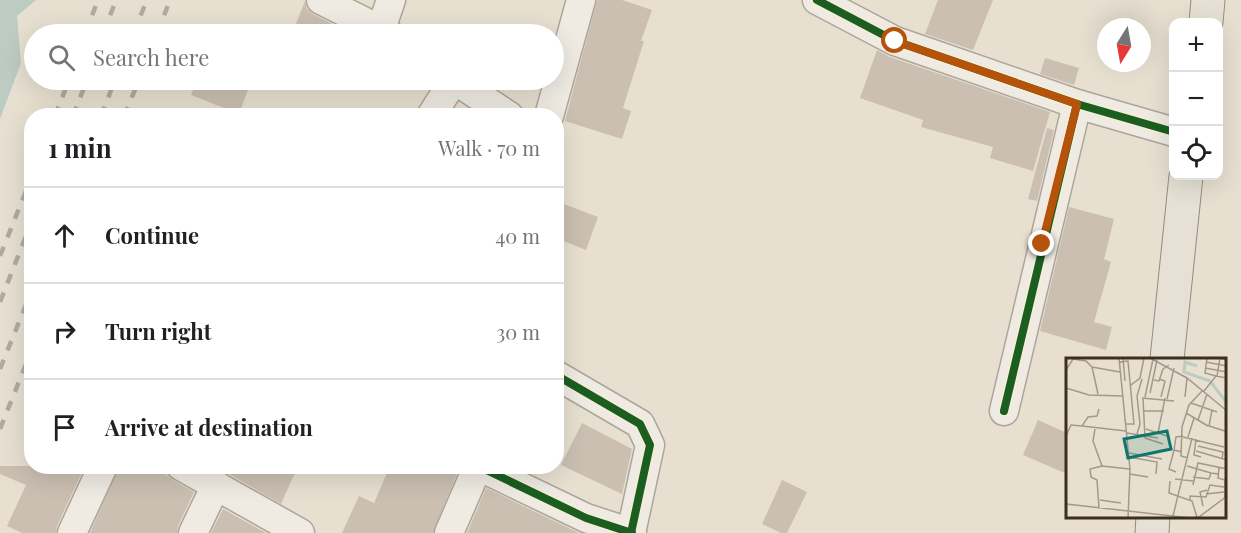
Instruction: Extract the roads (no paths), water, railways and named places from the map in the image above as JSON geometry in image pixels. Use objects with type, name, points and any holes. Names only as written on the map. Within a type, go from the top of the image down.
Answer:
[{"type":"main road","points":[[1167,358],[1186,180]]},
{"type":"main road","points":[[1152,533],[1153,518]]},
{"type":"street","points":[[321,0],[369,24]]},
{"type":"street","points":[[386,24],[391,0]]},
{"type":"street","points":[[564,62],[581,0]]},
{"type":"street","points":[[817,0],[895,41],[1077,104],[1169,131]]},
{"type":"street","points":[[436,108],[448,90]]},
{"type":"street","points":[[470,90],[497,108]]},
{"type":"street","points":[[551,108],[556,90]]},
{"type":"street","points":[[1004,411],[1077,104]]},
{"type":"street","points":[[495,474],[586,518],[632,533],[650,445],[640,424],[564,380]]},
{"type":"street","points":[[72,533],[99,474]]},
{"type":"street","points":[[196,474],[285,529]]},
{"type":"street","points":[[449,533],[475,474]]},
{"type":"street","points":[[193,533],[216,485]]},
{"type":"railway","points":[[89,24],[98,0]]},
{"type":"railway","points":[[107,24],[116,0]]},
{"type":"railway","points":[[137,24],[147,0]]},
{"type":"railway","points":[[161,24],[170,0]]},
{"type":"railway","points":[[58,108],[65,90]]},
{"type":"railway","points":[[76,108],[83,90]]},
{"type":"railway","points":[[104,108],[111,90]]},
{"type":"railway","points":[[127,108],[135,90]]},
{"type":"railway","points":[[0,256],[24,196]]},
{"type":"railway","points":[[0,302],[24,241]]},
{"type":"railway","points":[[0,369],[24,310]]},
{"type":"railway","points":[[0,429],[24,369]]}]
